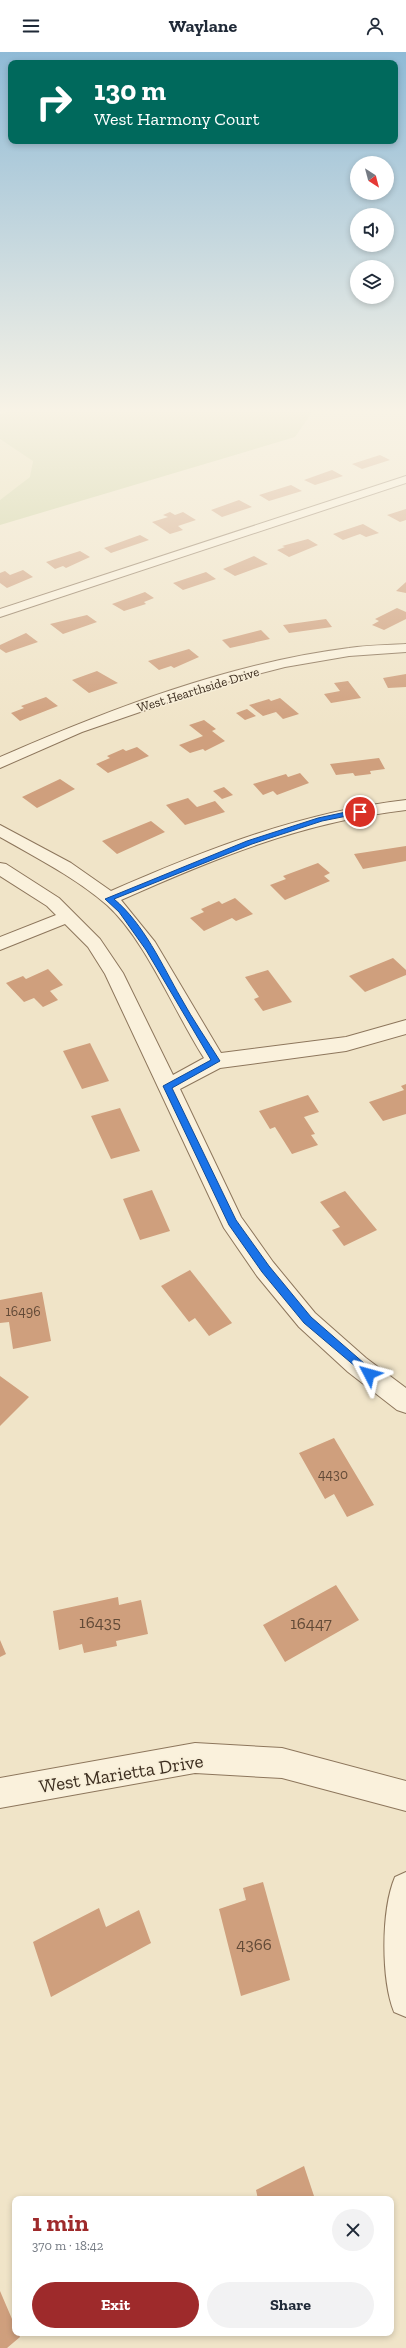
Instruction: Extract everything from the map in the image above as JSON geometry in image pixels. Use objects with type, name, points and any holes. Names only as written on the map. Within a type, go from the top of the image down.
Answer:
[{"type":"street","points":[[0,614],[297,515]]},
{"type":"street","name":"West Hearthside Drive","points":[[0,764],[78,729],[222,679],[292,661],[349,652],[406,648]]},
{"type":"street","points":[[108,899],[249,842],[321,819],[386,806],[406,805]]},
{"type":"street","points":[[0,830],[69,870],[122,910],[149,949],[200,1037],[216,1061]]},
{"type":"street","points":[[0,868],[41,893],[69,916],[94,943],[114,973],[232,1222],[265,1269],[307,1320],[357,1365],[406,1402]]},
{"type":"street","points":[[0,944],[69,916]]},
{"type":"street","points":[[168,1086],[216,1061],[346,1044],[406,1027]]},
{"type":"street","name":"West Marietta Drive","points":[[0,1793],[195,1758],[282,1763],[406,1796]]},
{"type":"street","points":[[406,1888],[400,1937],[406,2000]]},
{"type":"green space","points":[[0,515],[33,515],[0,525]]},
{"type":"building","points":[[163,515],[188,515],[196,520],[178,526],[183,530],[170,534],[152,522],[168,517]]},
{"type":"building","points":[[387,515],[406,515],[406,520],[400,522]]},
{"type":"building","points":[[363,524],[379,533],[366,537],[360,534],[343,540],[333,534]]},
{"type":"building","points":[[140,535],[149,540],[111,553],[104,548]]},
{"type":"building","points":[[308,539],[318,545],[289,557],[277,550],[285,547],[282,546]]},
{"type":"building","points":[[80,551],[90,557],[66,568],[63,566],[55,569],[46,562]]},
{"type":"building","points":[[254,556],[268,564],[235,576],[223,569]]},
{"type":"building","points":[[23,570],[33,577],[7,588],[0,583],[0,573],[5,571],[10,575]]},
{"type":"building","points":[[206,572],[216,579],[183,590],[173,583]]},
{"type":"building","points":[[406,582],[406,593],[396,591]]},
{"type":"building","points":[[145,592],[154,598],[144,602],[146,604],[124,611],[112,604]]},
{"type":"building","points":[[397,608],[406,612],[406,619],[384,630],[372,625],[379,621],[375,619]]},
{"type":"building","points":[[87,615],[97,622],[63,634],[50,624]]},
{"type":"building","points":[[326,619],[332,627],[289,633],[283,625]]},
{"type":"building","points":[[261,630],[270,639],[230,648],[222,640]]},
{"type":"building","points":[[26,633],[38,642],[6,653],[0,649],[0,645]]},
{"type":"building","points":[[189,649],[199,657],[174,668],[171,666],[159,670],[148,661]]},
{"type":"building","points":[[97,671],[118,683],[89,693],[72,680]]},
{"type":"building","points":[[406,674],[406,687],[388,688],[383,678]]},
{"type":"building","points":[[348,681],[361,698],[331,703],[324,694],[340,691],[334,683]]},
{"type":"building","points":[[46,697],[58,706],[20,721],[11,713],[24,708],[21,706]]},
{"type":"building","points":[[280,698],[299,714],[283,719],[276,712],[263,716],[249,705],[269,699],[271,701]]},
{"type":"building","points":[[247,709],[256,716],[245,720],[236,713]]},
{"type":"building","points":[[204,720],[216,729],[212,731],[225,741],[205,751],[203,749],[190,753],[179,745],[203,736],[189,725]]},
{"type":"building","points":[[137,747],[149,756],[108,773],[96,764],[110,758],[107,756],[123,749],[126,751]]},
{"type":"building","points":[[379,758],[385,769],[370,771],[371,774],[355,776],[353,773],[336,775],[330,764]]},
{"type":"building","points":[[300,773],[309,783],[277,795],[273,791],[263,795],[253,784],[286,774],[288,777]]},
{"type":"building","points":[[60,779],[75,789],[37,808],[22,797]]},
{"type":"building","points":[[224,787],[233,795],[222,799],[213,791]]},
{"type":"building","points":[[188,798],[197,807],[215,801],[225,812],[185,825],[166,805]]},
{"type":"building","points":[[151,821],[165,832],[117,854],[102,841]]},
{"type":"building","points":[[406,846],[406,861],[363,869],[354,854]]},
{"type":"building","points":[[318,863],[330,873],[324,876],[330,881],[285,900],[270,885],[286,879],[283,876]]},
{"type":"building","points":[[235,898],[253,914],[236,921],[232,918],[204,931],[190,918],[204,912],[201,909],[219,901],[222,904]]},
{"type":"building","points":[[393,958],[406,970],[406,975],[365,992],[349,976]]},
{"type":"building","points":[[48,969],[63,985],[50,991],[58,1000],[43,1007],[34,998],[24,1002],[6,983],[23,976],[26,979]]},
{"type":"building","points":[[268,970],[292,1002],[263,1011],[254,999],[259,997],[245,977]]},
{"type":"building","points":[[90,1043],[109,1081],[82,1089],[63,1051]]},
{"type":"building","points":[[406,1084],[406,1114],[383,1121],[369,1102],[404,1090],[401,1086]]},
{"type":"building","points":[[308,1095],[319,1112],[304,1117],[315,1134],[311,1135],[318,1145],[292,1154],[275,1127],[270,1129],[259,1111]]},
{"type":"building","points":[[120,1108],[140,1151],[111,1159],[91,1116]]},
{"type":"building","points":[[152,1190],[170,1231],[140,1240],[123,1199]]},
{"type":"building","points":[[345,1191],[377,1230],[344,1246],[332,1230],[340,1227],[320,1202]]},
{"type":"building","points":[[190,1270],[232,1323],[209,1336],[195,1318],[189,1322],[161,1286]]},
{"type":"building","points":[[42,1292],[51,1341],[13,1349],[9,1322],[0,1323],[0,1300]]},
{"type":"building","points":[[0,1376],[29,1397],[0,1426]]},
{"type":"building","points":[[334,1438],[374,1505],[347,1517],[334,1494],[325,1499],[299,1453]]},
{"type":"building","points":[[336,1585],[359,1620],[285,1662],[263,1625]]},
{"type":"building","points":[[118,1597],[119,1605],[141,1600],[148,1634],[116,1641],[117,1646],[84,1653],[82,1644],[59,1650],[53,1611]]},
{"type":"building","points":[[0,1640],[6,1654],[0,1657]]},
{"type":"building","points":[[263,1882],[290,1980],[241,1996],[219,1909],[246,1900],[243,1888]]},
{"type":"building","points":[[99,1908],[106,1927],[139,1910],[151,1943],[51,1997],[33,1942]]},
{"type":"building","points":[[304,2166],[314,2196],[257,2196],[256,2190]]},
{"type":"building","points":[[0,2291],[12,2319],[12,2336],[20,2337],[7,2348],[0,2348]]},
{"type":"route","points":[[360,812],[321,819],[249,842],[108,899],[122,910],[149,949],[200,1037],[216,1061],[168,1086],[232,1222],[265,1269],[307,1320],[369,1374]]}]
